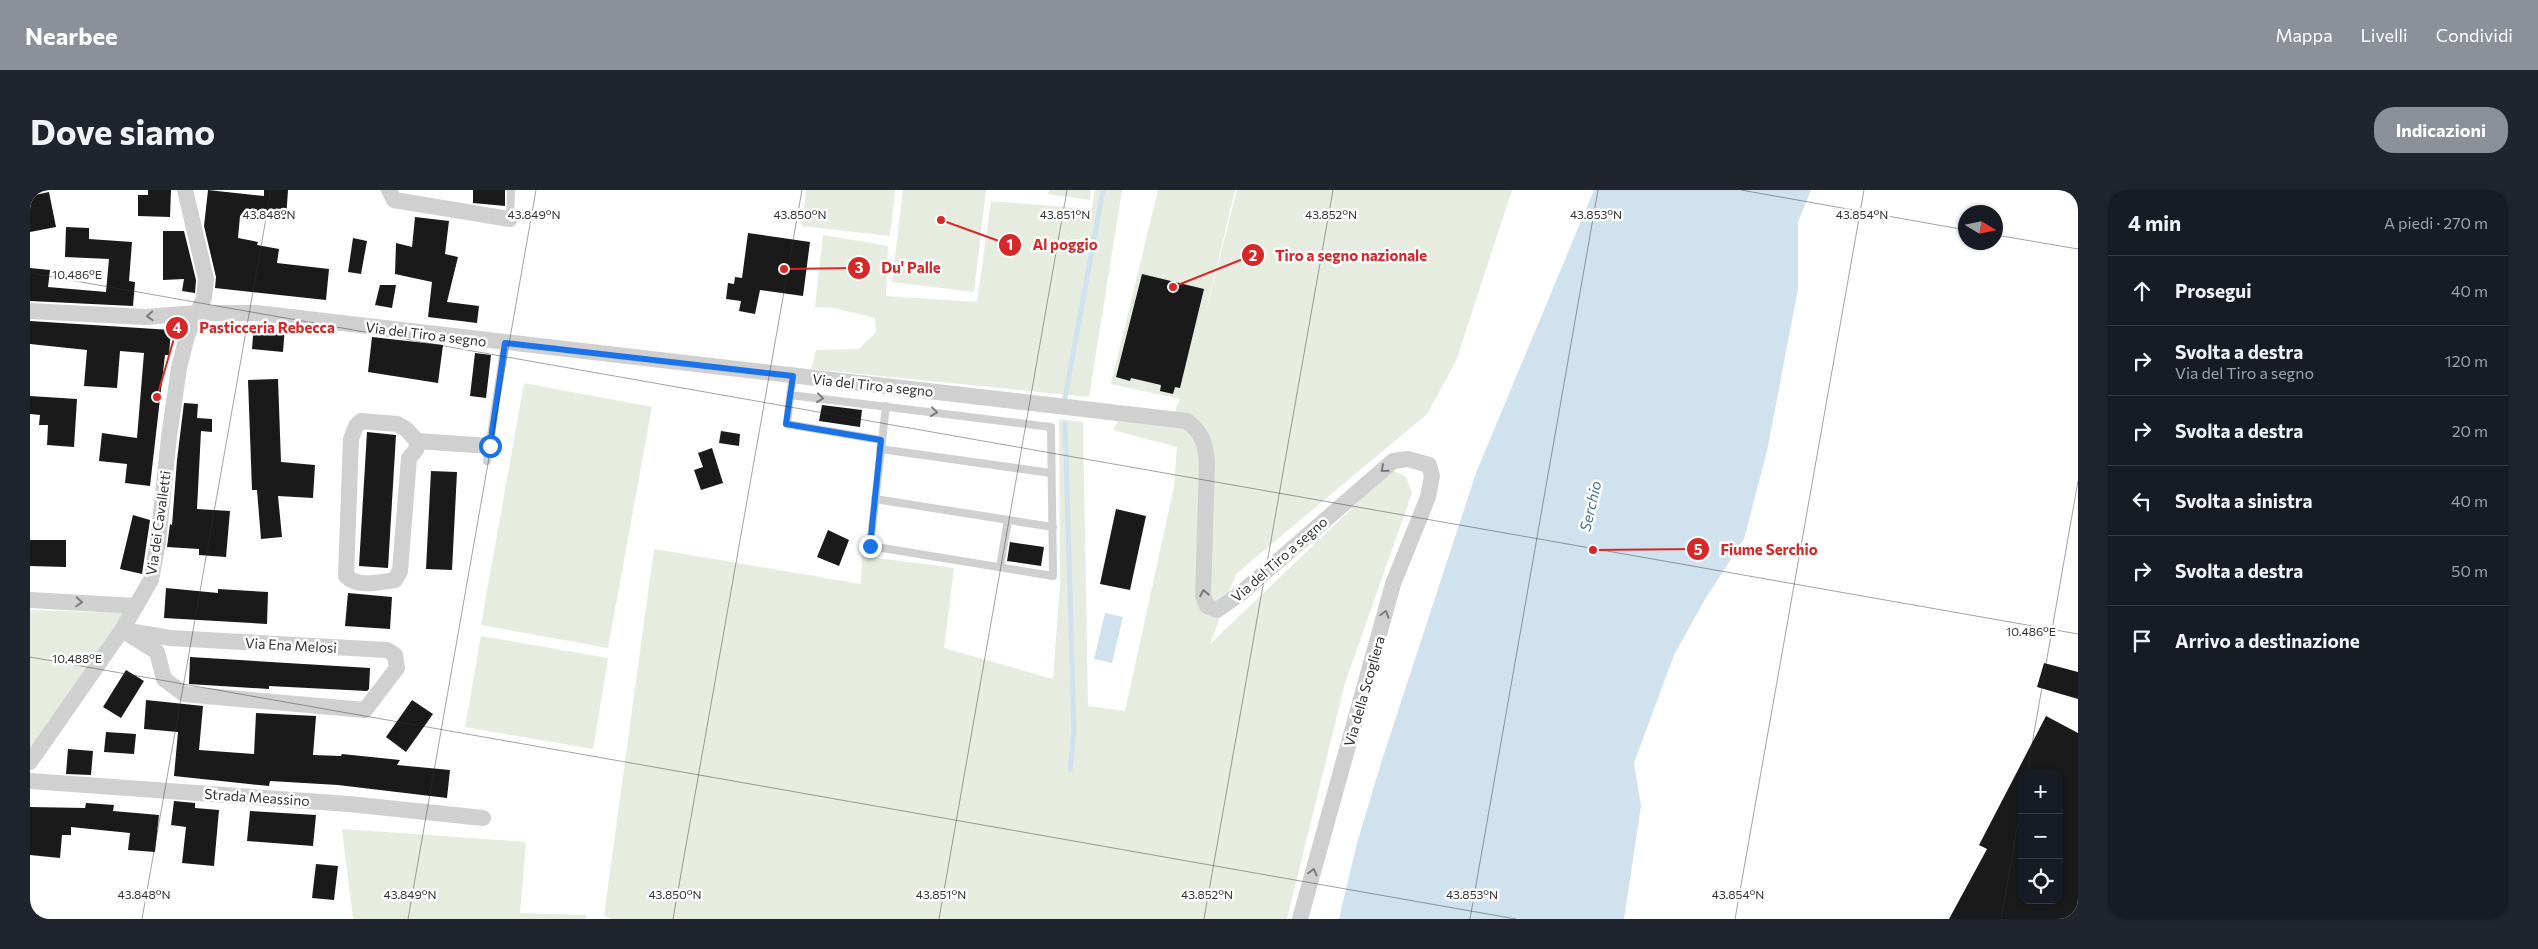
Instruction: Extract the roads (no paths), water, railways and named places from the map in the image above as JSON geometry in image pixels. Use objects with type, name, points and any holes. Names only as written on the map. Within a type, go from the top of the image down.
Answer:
[{"type":"street","name":"Via dei Cavalletti","points":[[30,762],[122,630],[151,580],[158,542],[169,437],[179,368],[185,343],[204,298],[206,279],[185,190]]},
{"type":"street","points":[[389,190],[394,200],[510,218]]},
{"type":"street","name":"Via del Tiro a segno","points":[[30,311],[146,317],[198,313],[256,314],[1187,421],[1197,428],[1206,447],[1203,596],[1207,606],[1218,610],[1240,594],[1393,461],[1408,459],[1429,465]]},
{"type":"street","points":[[417,441],[416,450],[409,458],[400,571],[395,580],[365,584],[350,580],[346,576],[351,439],[356,426],[361,421],[397,424],[406,429],[417,441],[488,454]]},
{"type":"street","name":"Via della Scogliera","points":[[1300,919],[1394,584],[1428,497],[1432,476],[1429,465]]},
{"type":"street","points":[[30,600],[136,606]]},
{"type":"street","name":"Via Ena Melosi","points":[[122,630],[170,638],[387,650],[394,656],[396,668],[365,710],[184,694],[164,679],[158,652],[122,630]]},
{"type":"street","name":"Strada Meassino","points":[[30,781],[349,804],[483,818]]},
{"type":"lane","points":[[510,218],[511,190]]},
{"type":"lane","points":[[488,454],[505,343]]},
{"type":"lane","points":[[793,376],[786,424],[881,440]]},
{"type":"lane","points":[[790,395],[886,406],[1051,427],[1053,576],[870,546],[886,406]]},
{"type":"lane","points":[[880,449],[1051,473]]},
{"type":"lane","points":[[875,499],[1053,527]]},
{"type":"lane","points":[[1000,567],[1008,520]]},
{"type":"water","name":"Serchio","points":[[1594,190],[1811,190],[1798,222],[1798,289],[1767,451],[1744,539],[1704,601],[1674,655],[1634,763],[1641,806],[1624,919],[1339,919],[1357,843],[1382,760],[1476,473]]},
{"type":"water","points":[[1105,613],[1123,617],[1112,663],[1094,659]]},
{"type":"waterway","points":[[1065,398],[1103,190]]},
{"type":"waterway","points":[[1065,424],[1074,730],[1070,770]]},
{"type":"place","name":"Al poggio","points":[[941,220]]},
{"type":"place","name":"Du' Palle","points":[[784,269]]},
{"type":"place","name":"Tiro a segno nazionale","points":[[1173,287]]},
{"type":"place","name":"Pasticceria Rebecca","points":[[157,397]]},
{"type":"place","name":"Fiume Serchio","points":[[1593,550]]}]
